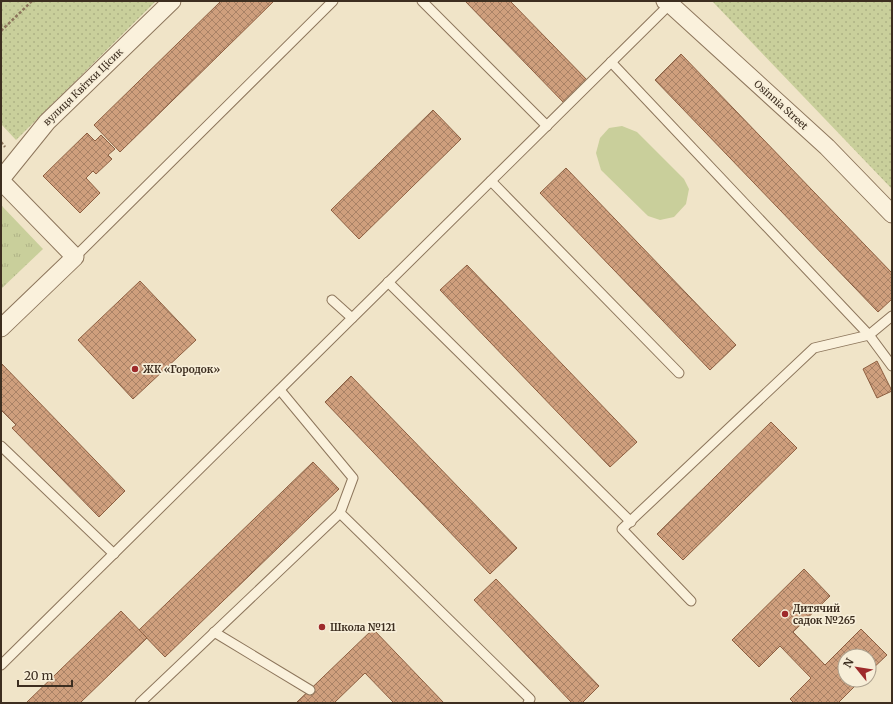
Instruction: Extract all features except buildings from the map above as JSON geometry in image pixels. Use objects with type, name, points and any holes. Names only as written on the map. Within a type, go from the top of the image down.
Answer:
[{"type":"street","name":"вулиця Квітки Цісик","points":[[75,257],[1,180],[47,122],[172,1]]},
{"type":"street","name":"Osinnia Street","points":[[668,3],[827,147],[892,214]]},
{"type":"street","points":[[1,328],[75,257]]},
{"type":"lane","points":[[75,257],[333,1]]},
{"type":"lane","points":[[422,1],[546,126]]},
{"type":"lane","points":[[1,665],[611,62],[668,3]]},
{"type":"lane","points":[[611,62],[869,335],[892,366]]},
{"type":"lane","points":[[491,181],[679,373]]},
{"type":"lane","points":[[388,282],[630,522]]},
{"type":"lane","points":[[332,300],[352,318]]},
{"type":"lane","points":[[691,601],[622,529],[814,348],[869,335],[892,316]]},
{"type":"lane","points":[[140,703],[340,513],[352,478],[280,390]]},
{"type":"lane","points":[[1,446],[114,554]]},
{"type":"lane","points":[[340,513],[530,699],[528,703]]},
{"type":"lane","points":[[214,632],[310,690]]},
{"type":"path","points":[[1,31],[32,1]]},
{"type":"green space","points":[[1,1],[156,1],[16,140],[1,124],[1,33],[11,24],[1,14]]},
{"type":"green space","points":[[712,1],[892,1],[892,189]]},
{"type":"green space","points":[[1,13],[11,24],[1,33]]},
{"type":"green space","points":[[622,126],[637,132],[684,179],[689,189],[686,204],[674,217],[660,220],[648,216],[601,170],[596,153],[600,138],[609,128]]},
{"type":"green space","points":[[1,205],[43,249],[1,289]]},
{"type":"place","name":"ЖК «Городок»","points":[[135,369]]},
{"type":"place","name":"Дитячий садок №265","points":[[785,614]]},
{"type":"place","name":"Школа №121","points":[[322,627]]}]
